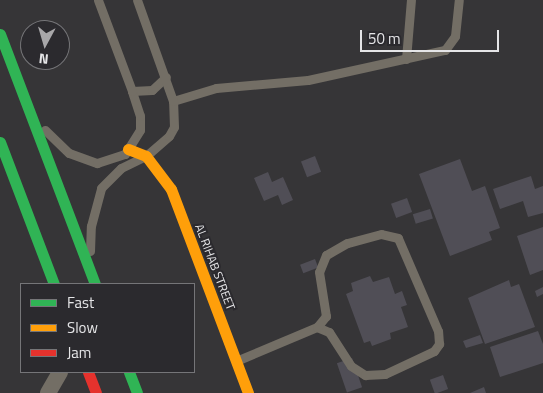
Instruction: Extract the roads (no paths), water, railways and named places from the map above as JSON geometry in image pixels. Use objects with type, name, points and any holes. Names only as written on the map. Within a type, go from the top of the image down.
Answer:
[{"type":"main road","points":[[0,34],[93,279]]},
{"type":"main road","points":[[0,142],[54,283]]},
{"type":"main road","points":[[128,149],[146,156]]},
{"type":"main road","name":"AL RIHAB STREET","points":[[146,156],[171,189],[248,393]]},
{"type":"main road","points":[[88,373],[96,393]]},
{"type":"main road","points":[[129,373],[137,393]]},
{"type":"street","points":[[48,393],[59,373]]},
{"type":"lane","points":[[30,114],[56,143],[83,160],[97,163],[112,161],[125,154],[140,130],[141,123],[132,91],[98,0]]},
{"type":"lane","points":[[93,279],[91,226],[101,188],[121,168],[146,156],[169,136],[175,117],[173,101],[166,77],[137,0]]},
{"type":"lane","points":[[406,60],[410,0]]},
{"type":"lane","points":[[173,101],[216,88],[308,80],[406,60],[450,46],[455,36],[459,0]]},
{"type":"lane","points":[[132,91],[152,90],[166,77]]},
{"type":"lane","points":[[236,361],[317,327],[326,316],[319,272],[326,255],[347,243],[381,234],[398,238],[438,331],[439,344],[434,352],[385,374],[365,374],[351,366],[329,332],[317,327]]}]
